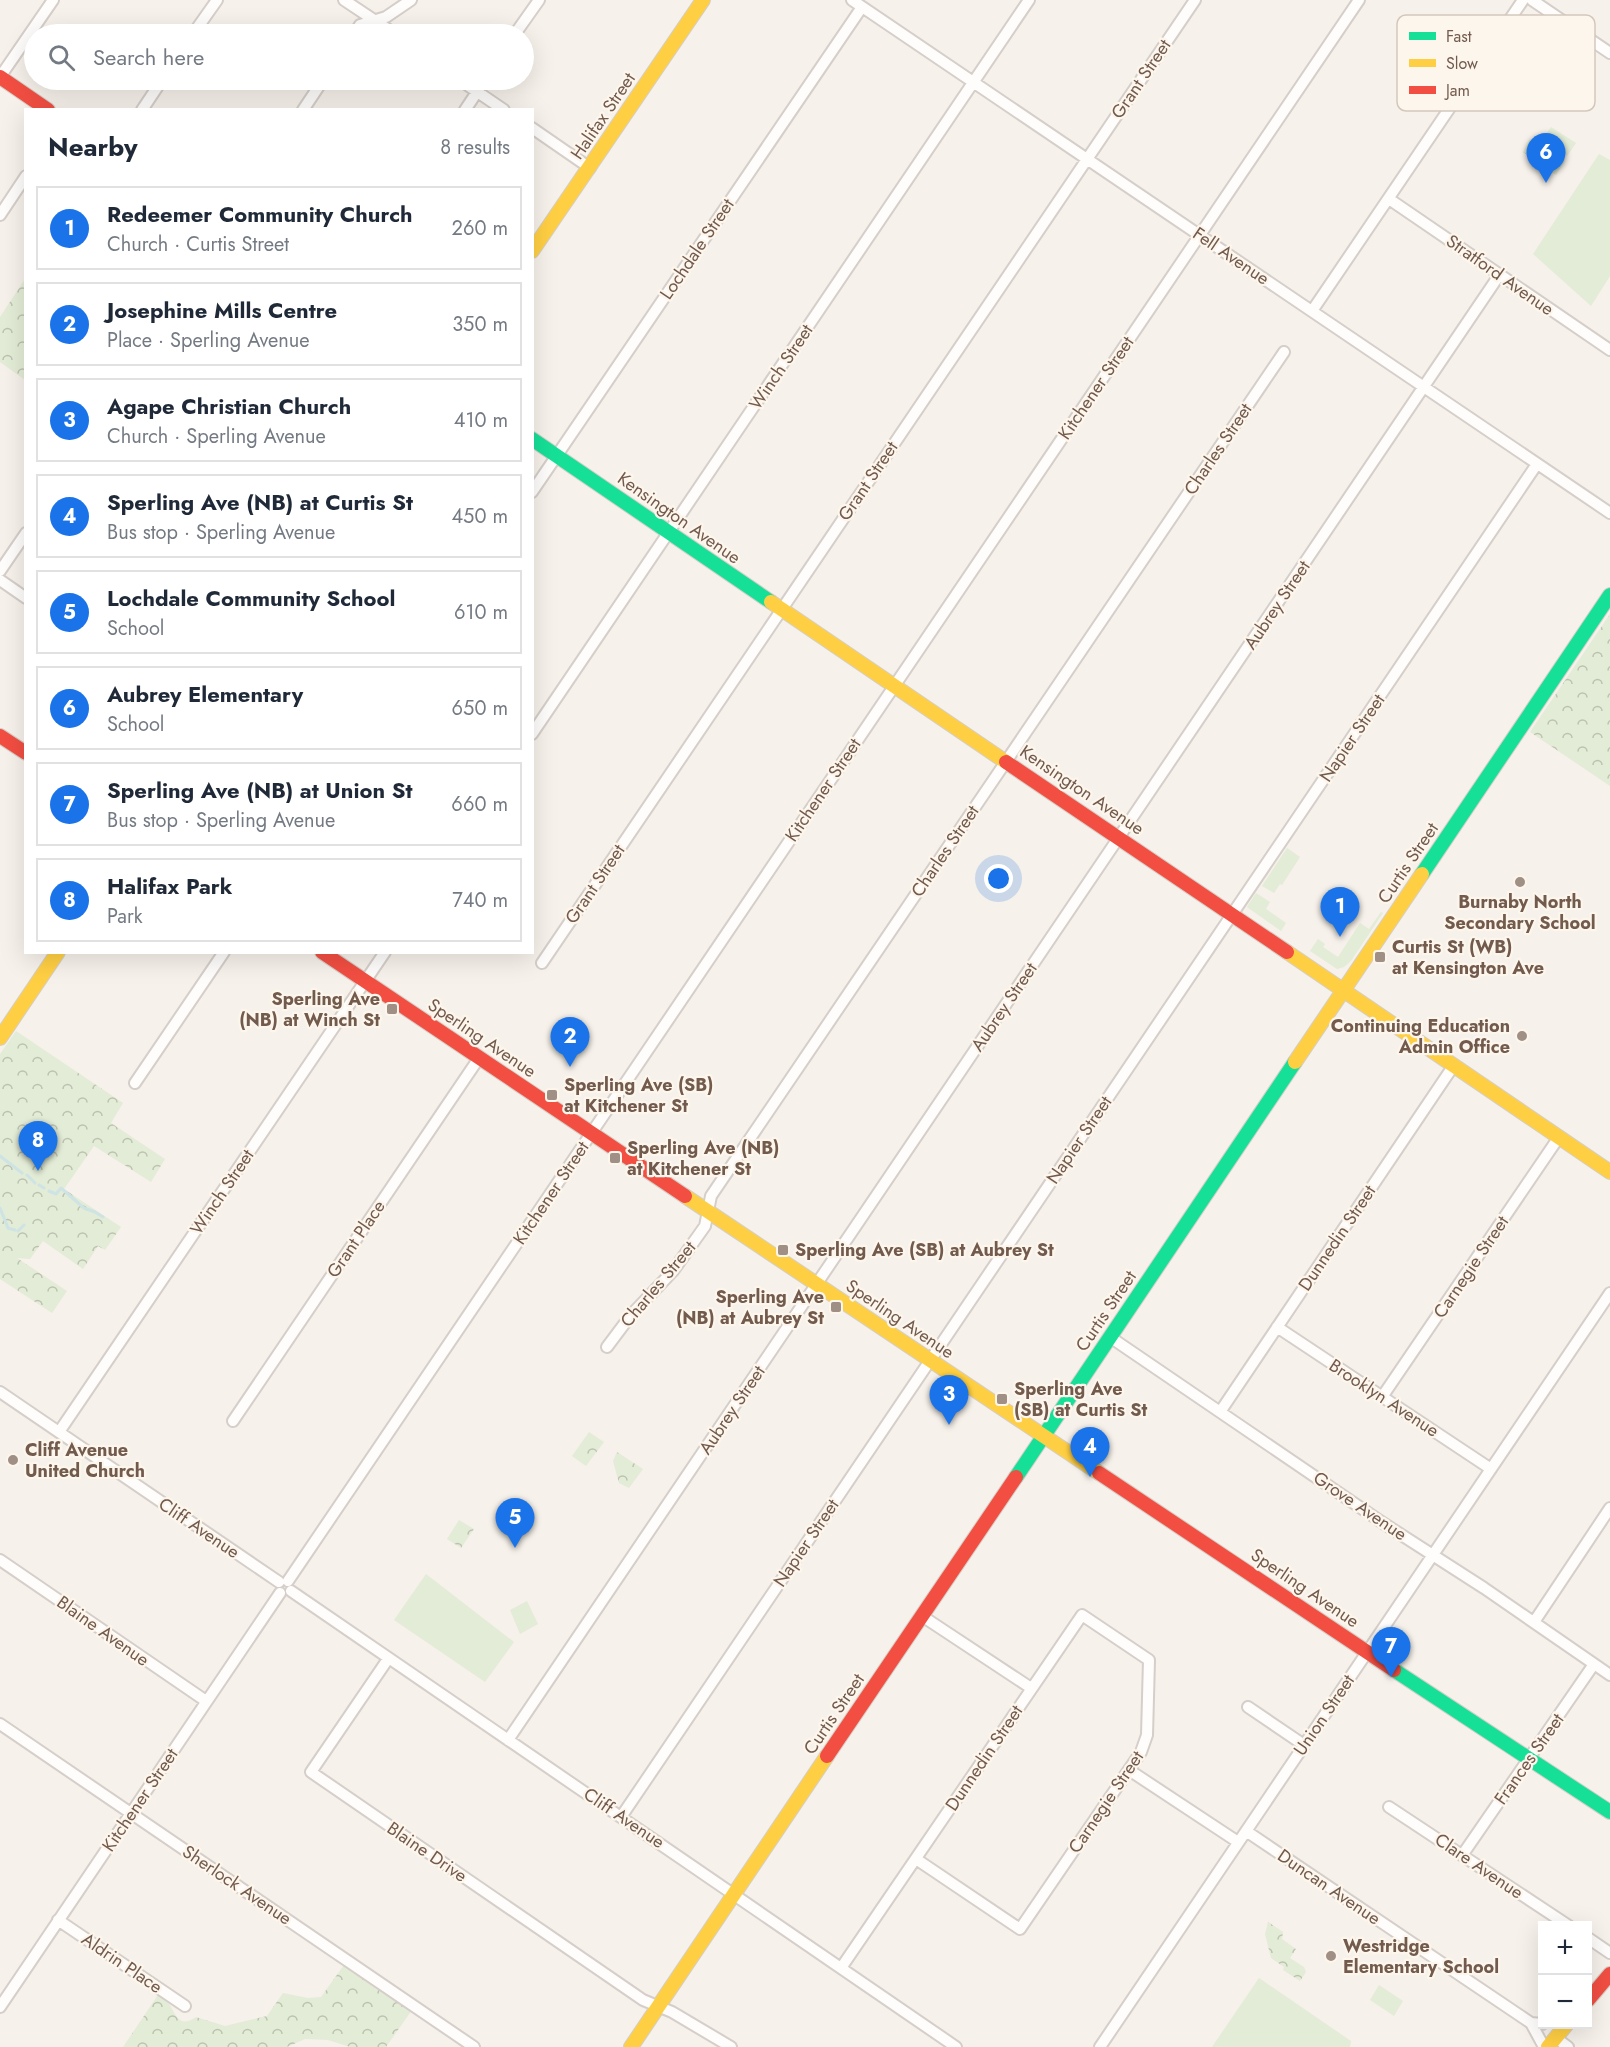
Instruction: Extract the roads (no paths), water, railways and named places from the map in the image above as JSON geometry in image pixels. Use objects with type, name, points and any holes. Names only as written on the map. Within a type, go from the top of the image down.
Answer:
[{"type":"street","points":[[36,24],[53,0]]},
{"type":"street","points":[[200,24],[217,0]]},
{"type":"street","points":[[344,0],[379,24]]},
{"type":"street","points":[[364,24],[386,17],[411,0]]},
{"type":"street","points":[[522,24],[539,0]]},
{"type":"street","name":"Halifax Street","points":[[534,248],[703,0]]},
{"type":"street","name":"Winch Street","points":[[534,731],[1029,0]]},
{"type":"street","name":"Grant Street","points":[[542,963],[1195,0]]},
{"type":"street","name":"Kitchener Street","points":[[0,2007],[1359,0]]},
{"type":"street","points":[[1513,15],[1523,0]]},
{"type":"street","points":[[1532,0],[1554,15]]},
{"type":"street","name":"Fell Avenue","points":[[857,3],[1610,513]]},
{"type":"street","name":"Lochdale Street","points":[[534,489],[857,3]]},
{"type":"street","points":[[24,42],[0,77],[45,108]]},
{"type":"street","points":[[1595,43],[1610,53]]},
{"type":"street","points":[[143,108],[155,90]]},
{"type":"street","points":[[304,108],[316,90]]},
{"type":"street","points":[[474,90],[501,108]]},
{"type":"street","points":[[466,108],[477,92]]},
{"type":"street","points":[[1312,311],[1448,111]]},
{"type":"street","points":[[534,130],[590,168]]},
{"type":"street","points":[[0,215],[24,179]]},
{"type":"street","name":"Stratford Avenue","points":[[1389,199],[1610,350]]},
{"type":"street","name":"Aubrey Street","points":[[508,1740],[1500,274]]},
{"type":"street","name":"Charles Street","points":[[607,1347],[631,1315],[678,1265],[705,1226],[711,1196],[1284,352]]},
{"type":"street","name":"Kensington Avenue","points":[[534,440],[1610,1172]]},
{"type":"street","name":"Napier Street","points":[[621,1817],[1537,464]]},
{"type":"street","points":[[0,571],[24,536]]},
{"type":"street","points":[[0,580],[24,597]]},
{"type":"street","name":"Curtis Street","points":[[631,2047],[1610,595]]},
{"type":"street","points":[[0,736],[24,752]]},
{"type":"street","points":[[0,1038],[57,954]]},
{"type":"street","points":[[135,1083],[223,954]]},
{"type":"street","name":"Sperling Avenue","points":[[325,954],[1043,1436],[1610,1812]]},
{"type":"street","name":"Winch Street","points":[[59,1432],[384,954]]},
{"type":"street","name":"Grant Place","points":[[233,1421],[479,1058]]},
{"type":"street","name":"Dunnedin Street","points":[[1220,1412],[1454,1065]]},
{"type":"street","name":"Carnegie Street","points":[[1382,1396],[1559,1137]]},
{"type":"street","name":"Union Street","points":[[1100,2047],[1610,1293]]},
{"type":"street","name":"Brooklyn Avenue","points":[[1277,1327],[1491,1469]]},
{"type":"street","name":"Grove Avenue","points":[[1110,1337],[1610,1674]]},
{"type":"street","name":"Cliff Avenue","points":[[0,1392],[956,2047]]},
{"type":"street","points":[[1534,1622],[1610,1508]]},
{"type":"street","name":"Blaine Avenue","points":[[0,1560],[206,1701]]},
{"type":"street","name":"Dunnedin Street","points":[[841,1968],[1082,1615],[1149,1660]]},
{"type":"street","points":[[922,1616],[1031,1688]]},
{"type":"street","name":"Blaine Drive","points":[[388,1659],[310,1772],[634,1994],[659,2006]]},
{"type":"street","name":"Carnegie Street","points":[[916,1859],[1020,1929],[1141,1752],[1147,1735],[1149,1660]]},
{"type":"street","name":"Frances Street","points":[[1463,1854],[1594,1664]]},
{"type":"street","points":[[1248,1707],[1304,1745]]},
{"type":"street","name":"Sherlock Avenue","points":[[0,1724],[474,2047]]},
{"type":"street","points":[[1129,1770],[1238,1842]]},
{"type":"street","name":"Clare Avenue","points":[[1389,1807],[1562,1921]]},
{"type":"street","name":"Duncan Avenue","points":[[1246,1831],[1538,2023]]},
{"type":"street","name":"Aldrin Place","points":[[58,1920],[185,2006]]},
{"type":"street","points":[[1592,1941],[1610,1953]]},
{"type":"street","points":[[1592,1994],[1610,1974]]},
{"type":"street","points":[[659,2006],[731,2047]]},
{"type":"street","name":"Duncan Avenue","points":[[1540,2029],[1544,2047]]},
{"type":"street","name":"Duncan Avenue","points":[[1558,2035],[1568,2047]]},
{"type":"waterway","points":[[0,1156],[22,1173]]},
{"type":"waterway","points":[[27,1175],[35,1183]]},
{"type":"waterway","points":[[39,1185],[44,1188]]},
{"type":"waterway","points":[[49,1191],[56,1194],[61,1188],[84,1208],[103,1217]]},
{"type":"waterway","points":[[0,1208],[8,1228],[15,1230]]},
{"type":"waterway","points":[[18,1231],[24,1225]]},
{"type":"place","name":"Aubrey Elementary","points":[[1546,183]]},
{"type":"place","name":"Burnaby North Secondary School","points":[[1520,882]]},
{"type":"place","name":"Redeemer Community Church","points":[[1340,937]]},
{"type":"place","name":"Curtis St (WB) at Kensington Ave","points":[[1380,957]]},
{"type":"place","name":"Sperling Ave (NB) at Winch St","points":[[392,1009]]},
{"type":"place","name":"Continuing Education Admin Office","points":[[1522,1036]]},
{"type":"place","name":"Josephine Mills Centre","points":[[570,1067]]},
{"type":"place","name":"Sperling Ave (SB) at Kitchener St","points":[[552,1095]]},
{"type":"place","name":"Sperling Ave (NB) at Kitchener St","points":[[615,1158]]},
{"type":"place","name":"Halifax Park","points":[[38,1171]]},
{"type":"place","name":"Sperling Ave (SB) at Aubrey St","points":[[783,1250]]},
{"type":"place","name":"Sperling Ave (NB) at Aubrey St","points":[[836,1307]]},
{"type":"place","name":"Sperling Ave (SB) at Curtis St","points":[[1002,1399]]},
{"type":"place","name":"Agape Christian Church","points":[[949,1425]]},
{"type":"place","name":"Cliff Avenue United Church","points":[[13,1460]]},
{"type":"place","name":"Sperling Ave (NB) at Curtis St","points":[[1090,1477]]},
{"type":"place","name":"Lochdale Community School","points":[[515,1548]]},
{"type":"place","name":"Sperling Ave (NB) at Union St","points":[[1391,1677]]},
{"type":"place","name":"Westridge Elementary School","points":[[1331,1956]]}]
